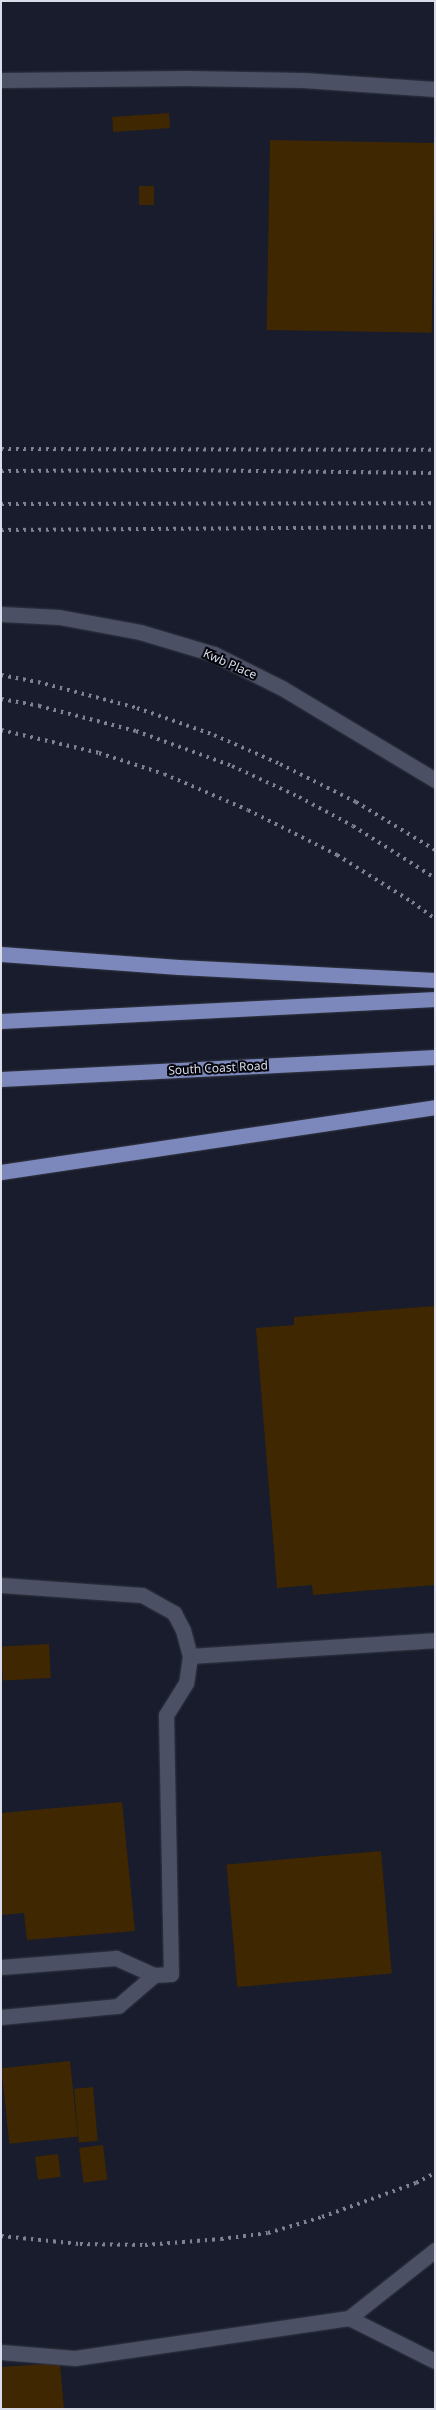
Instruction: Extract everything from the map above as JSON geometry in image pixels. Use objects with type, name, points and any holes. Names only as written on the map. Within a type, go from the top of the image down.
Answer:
[{"type":"main road","points":[[1,954],[179,967],[435,980]]},
{"type":"main road","points":[[1,1021],[435,999]]},
{"type":"main road","name":"South Coast Road","points":[[1,1079],[435,1057]]},
{"type":"main road","points":[[1,1172],[435,1107]]},
{"type":"street","points":[[1,80],[186,78],[303,80],[435,89]]},
{"type":"street","name":"Kwb Place","points":[[1,614],[59,617],[140,632],[214,654],[282,688],[435,780]]},
{"type":"street","points":[[1,1584],[142,1595],[174,1613],[183,1630],[190,1656],[186,1683],[166,1715],[171,1974],[154,1976],[116,1958],[1,1967]]},
{"type":"street","points":[[190,1656],[435,1640]]},
{"type":"street","points":[[1,2017],[118,2006],[154,1976]]},
{"type":"street","points":[[1,2352],[75,2358],[349,2318],[435,2250]]},
{"type":"street","points":[[349,2318],[435,2361]]},
{"type":"building","points":[[169,113],[170,128],[113,132],[112,117]]},
{"type":"building","points":[[270,140],[435,143],[432,333],[267,330]]},
{"type":"building","points":[[139,186],[154,186],[154,205],[139,205]]},
{"type":"building","points":[[435,1306],[435,1585],[313,1595],[312,1585],[277,1588],[256,1328],[294,1325],[294,1317]]},
{"type":"building","points":[[49,1644],[51,1678],[3,1680],[1,1647]]},
{"type":"building","points":[[122,1802],[135,1931],[27,1940],[24,1913],[1,1915],[1,1813]]},
{"type":"building","points":[[381,1851],[392,1974],[237,1987],[227,1865]]},
{"type":"building","points":[[70,2061],[78,2137],[9,2144],[1,2068]]},
{"type":"building","points":[[93,2087],[98,2141],[79,2142],[74,2089]]},
{"type":"building","points":[[103,2145],[107,2180],[83,2183],[79,2148]]},
{"type":"building","points":[[58,2154],[61,2177],[38,2180],[35,2157]]},
{"type":"building","points":[[60,2363],[64,2409],[1,2409],[1,2367]]},
{"type":"railway","points":[[1,449],[435,450]]},
{"type":"railway","points":[[1,471],[181,470],[435,473]]},
{"type":"railway","points":[[1,504],[435,503]]},
{"type":"railway","points":[[1,530],[435,527]]},
{"type":"railway","points":[[1,675],[38,682],[137,708],[214,735],[280,764],[356,802],[435,850]]},
{"type":"railway","points":[[1,699],[39,706],[136,731],[232,766],[299,797],[353,826],[435,878]]},
{"type":"railway","points":[[1,730],[99,753],[164,774],[248,810],[337,855],[412,902],[435,919]]},
{"type":"railway","points":[[1,2236],[80,2244],[145,2245],[268,2233],[322,2217],[416,2183],[435,2173]]}]
